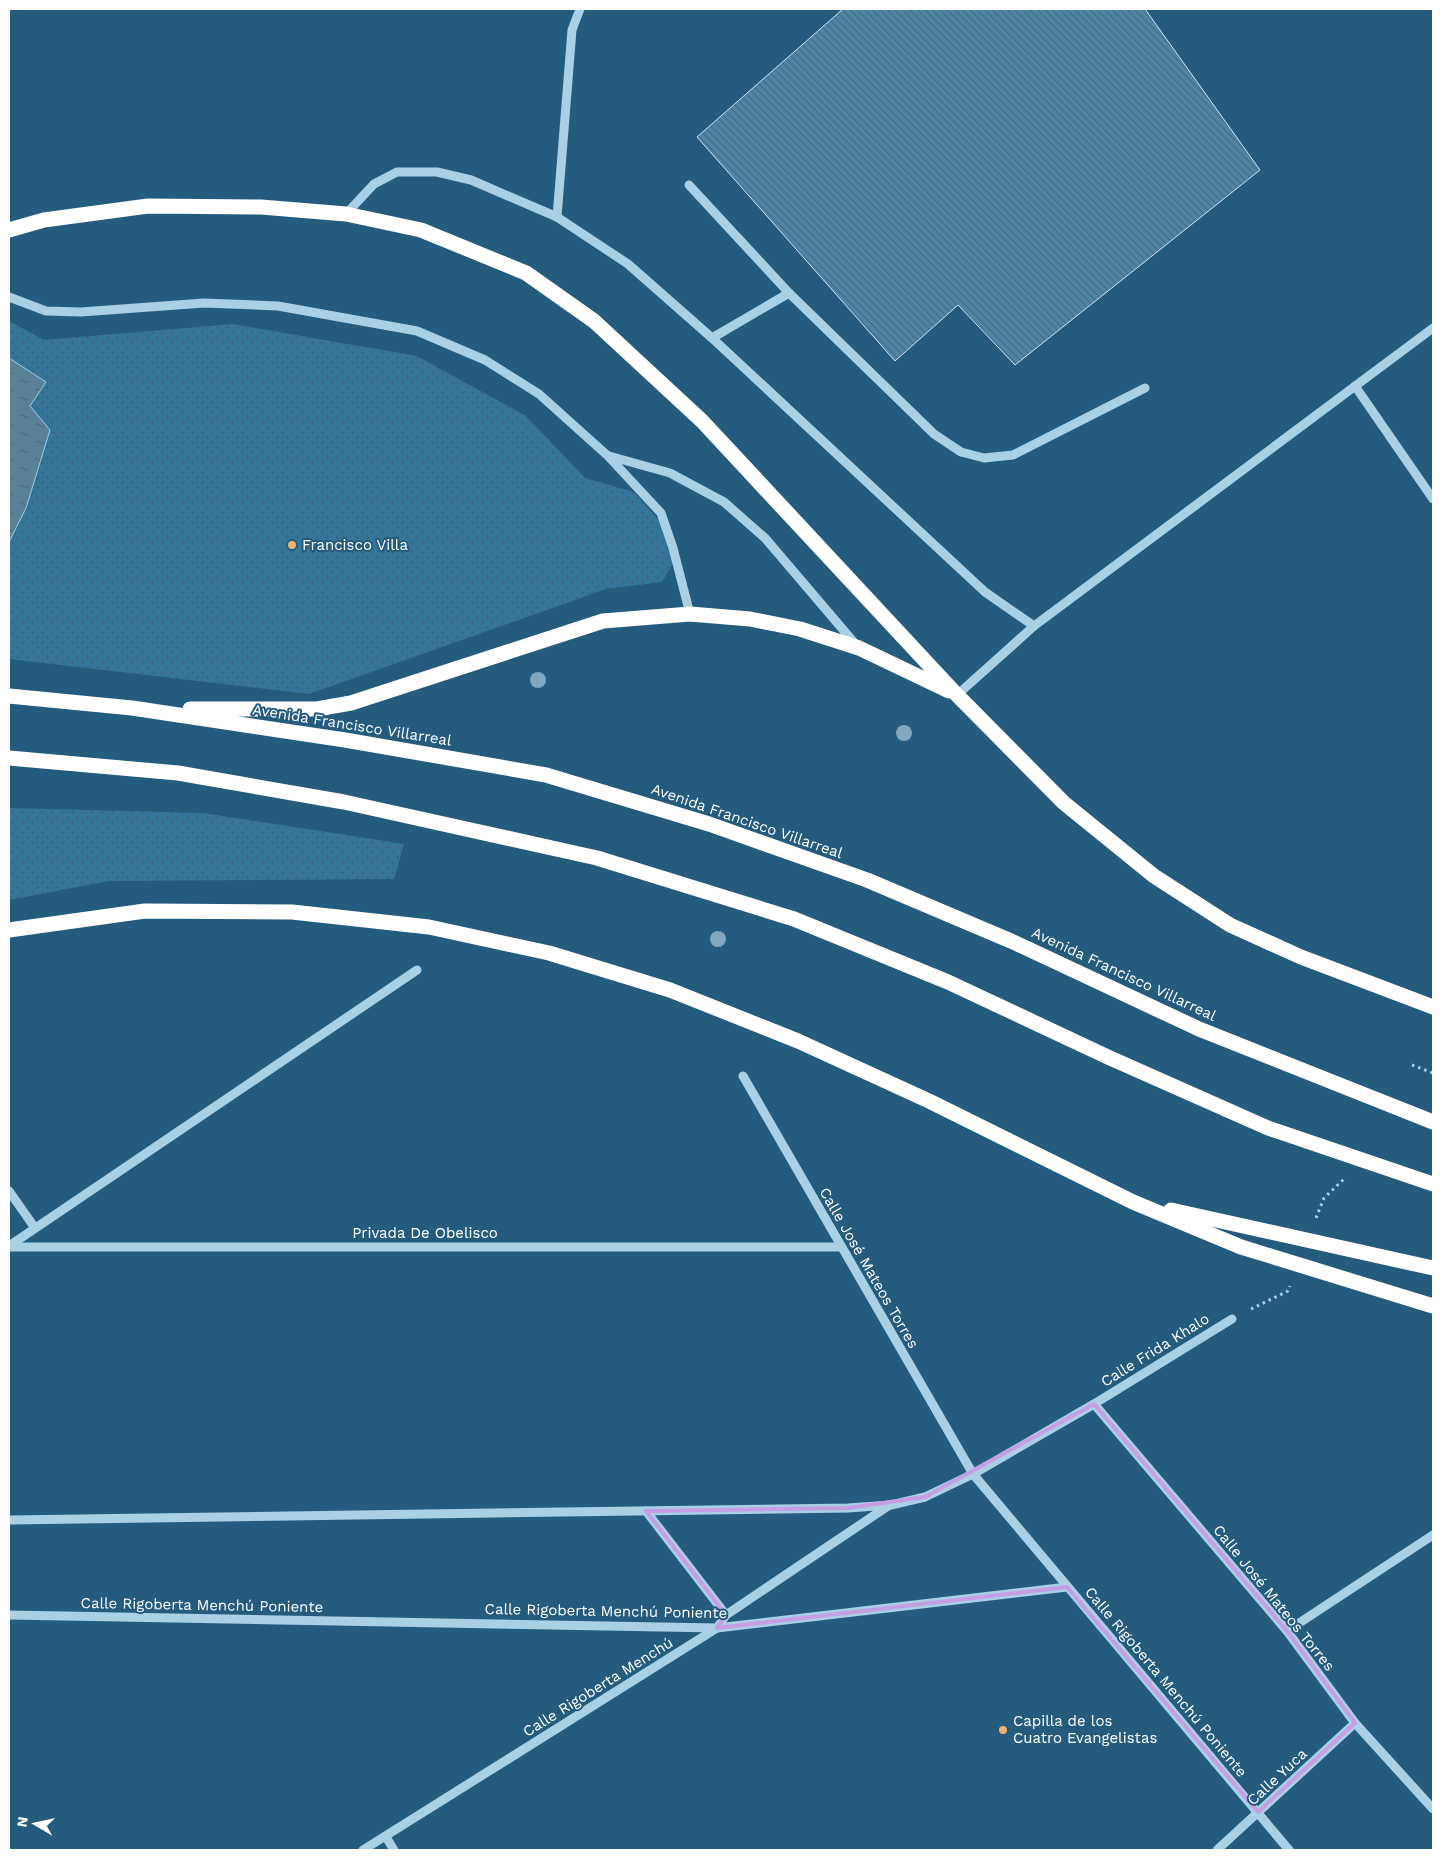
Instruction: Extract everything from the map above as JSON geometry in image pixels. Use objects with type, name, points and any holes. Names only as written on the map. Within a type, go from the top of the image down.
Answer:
[{"type":"highway","points":[[9,230],[44,220],[148,206],[261,207],[346,214],[421,230],[526,273],[594,321],[702,421],[957,695],[1064,803],[1154,876],[1230,925],[1301,958],[1433,1008]]},
{"type":"highway","points":[[132,708],[316,709],[351,703],[603,621],[690,614],[750,619],[800,629],[859,648],[957,695]]},
{"type":"highway","name":"Avenida Francisco Villarreal","points":[[9,696],[132,708],[345,740],[546,775],[709,824],[867,880],[1011,941],[1199,1029],[1433,1122]]},
{"type":"highway","points":[[9,758],[178,773],[344,802],[597,858],[794,919],[948,982],[1110,1058],[1268,1128],[1433,1184]]},
{"type":"highway","points":[[9,930],[145,911],[292,912],[429,927],[549,953],[670,990],[798,1041],[929,1101],[1133,1202],[1242,1247],[1433,1306]]},
{"type":"highway","points":[[1133,1202],[1433,1268]]},
{"type":"street","points":[[557,217],[572,30],[580,9]]},
{"type":"street","points":[[346,214],[374,184],[397,172],[437,172],[471,180],[557,217],[628,264],[712,338],[985,592],[1034,626]]},
{"type":"street","points":[[689,185],[789,293],[934,434],[961,452],[984,458],[1013,455],[1145,388]]},
{"type":"street","points":[[712,338],[789,293]]},
{"type":"street","points":[[9,297],[46,310],[80,312],[204,302],[278,306],[417,331],[485,360],[539,394],[608,456],[661,513],[673,548],[690,614]]},
{"type":"street","points":[[957,695],[1034,626],[1433,328]]},
{"type":"street","points":[[1356,386],[1433,499]]},
{"type":"street","points":[[608,456],[670,473],[724,502],[765,538],[859,648]]},
{"type":"street","points":[[9,1246],[417,970]]},
{"type":"street","name":"Calle José Mateos Torres","points":[[743,1076],[973,1474],[1067,1587]]},
{"type":"street","points":[[9,1191],[34,1228]]},
{"type":"street","name":"Privada De Obelisco","points":[[9,1246],[841,1247]]},
{"type":"street","name":"Calle Frida Khalo","points":[[1094,1404],[1232,1319]]},
{"type":"street","points":[[9,1520],[848,1508],[891,1505],[925,1497],[973,1474],[1094,1404]]},
{"type":"street","name":"Calle José Mateos Torres","points":[[1094,1404],[1286,1630],[1355,1723],[1433,1809]]},
{"type":"street","name":"Calle Rigoberta Menchú","points":[[363,1850],[717,1628],[726,1616],[891,1505]]},
{"type":"street","points":[[646,1511],[726,1616]]},
{"type":"street","points":[[1286,1630],[1433,1535]]},
{"type":"street","name":"Calle Rigoberta Menchú Poniente","points":[[9,1615],[717,1628],[1067,1587],[1094,1616],[1289,1850]]},
{"type":"street","name":"Calle Yuca","points":[[1218,1850],[1355,1723]]},
{"type":"street","points":[[386,1837],[394,1850]]},
{"type":"path","points":[[1412,1064],[1433,1073]]},
{"type":"path","points":[[1314,1223],[1324,1198],[1346,1178]]},
{"type":"path","points":[[1232,1319],[1288,1291],[1291,1283]]},
{"type":"highlighted area","points":[[1094,1404],[1287,1631],[1355,1723],[1258,1812],[1067,1587],[717,1628],[726,1615],[646,1511],[848,1508],[925,1497]]},
{"type":"shaded area","points":[[9,321],[44,340],[233,324],[417,356],[526,416],[585,478],[634,492],[660,522],[675,559],[662,582],[606,589],[309,694],[9,659]]},
{"type":"shaded area","points":[[9,808],[203,813],[404,844],[394,879],[109,881],[9,900]]},
{"type":"water","points":[[9,358],[46,382],[30,406],[50,430],[26,508],[9,542]]},
{"type":"building","points":[[843,9],[1145,9],[1260,170],[1015,365],[958,305],[895,361],[697,137]]},
{"type":"place","name":"Francisco Villa","points":[[292,545]]},
{"type":"place","name":"Capilla de los Cuatro Evangelistas","points":[[1003,1730]]}]
